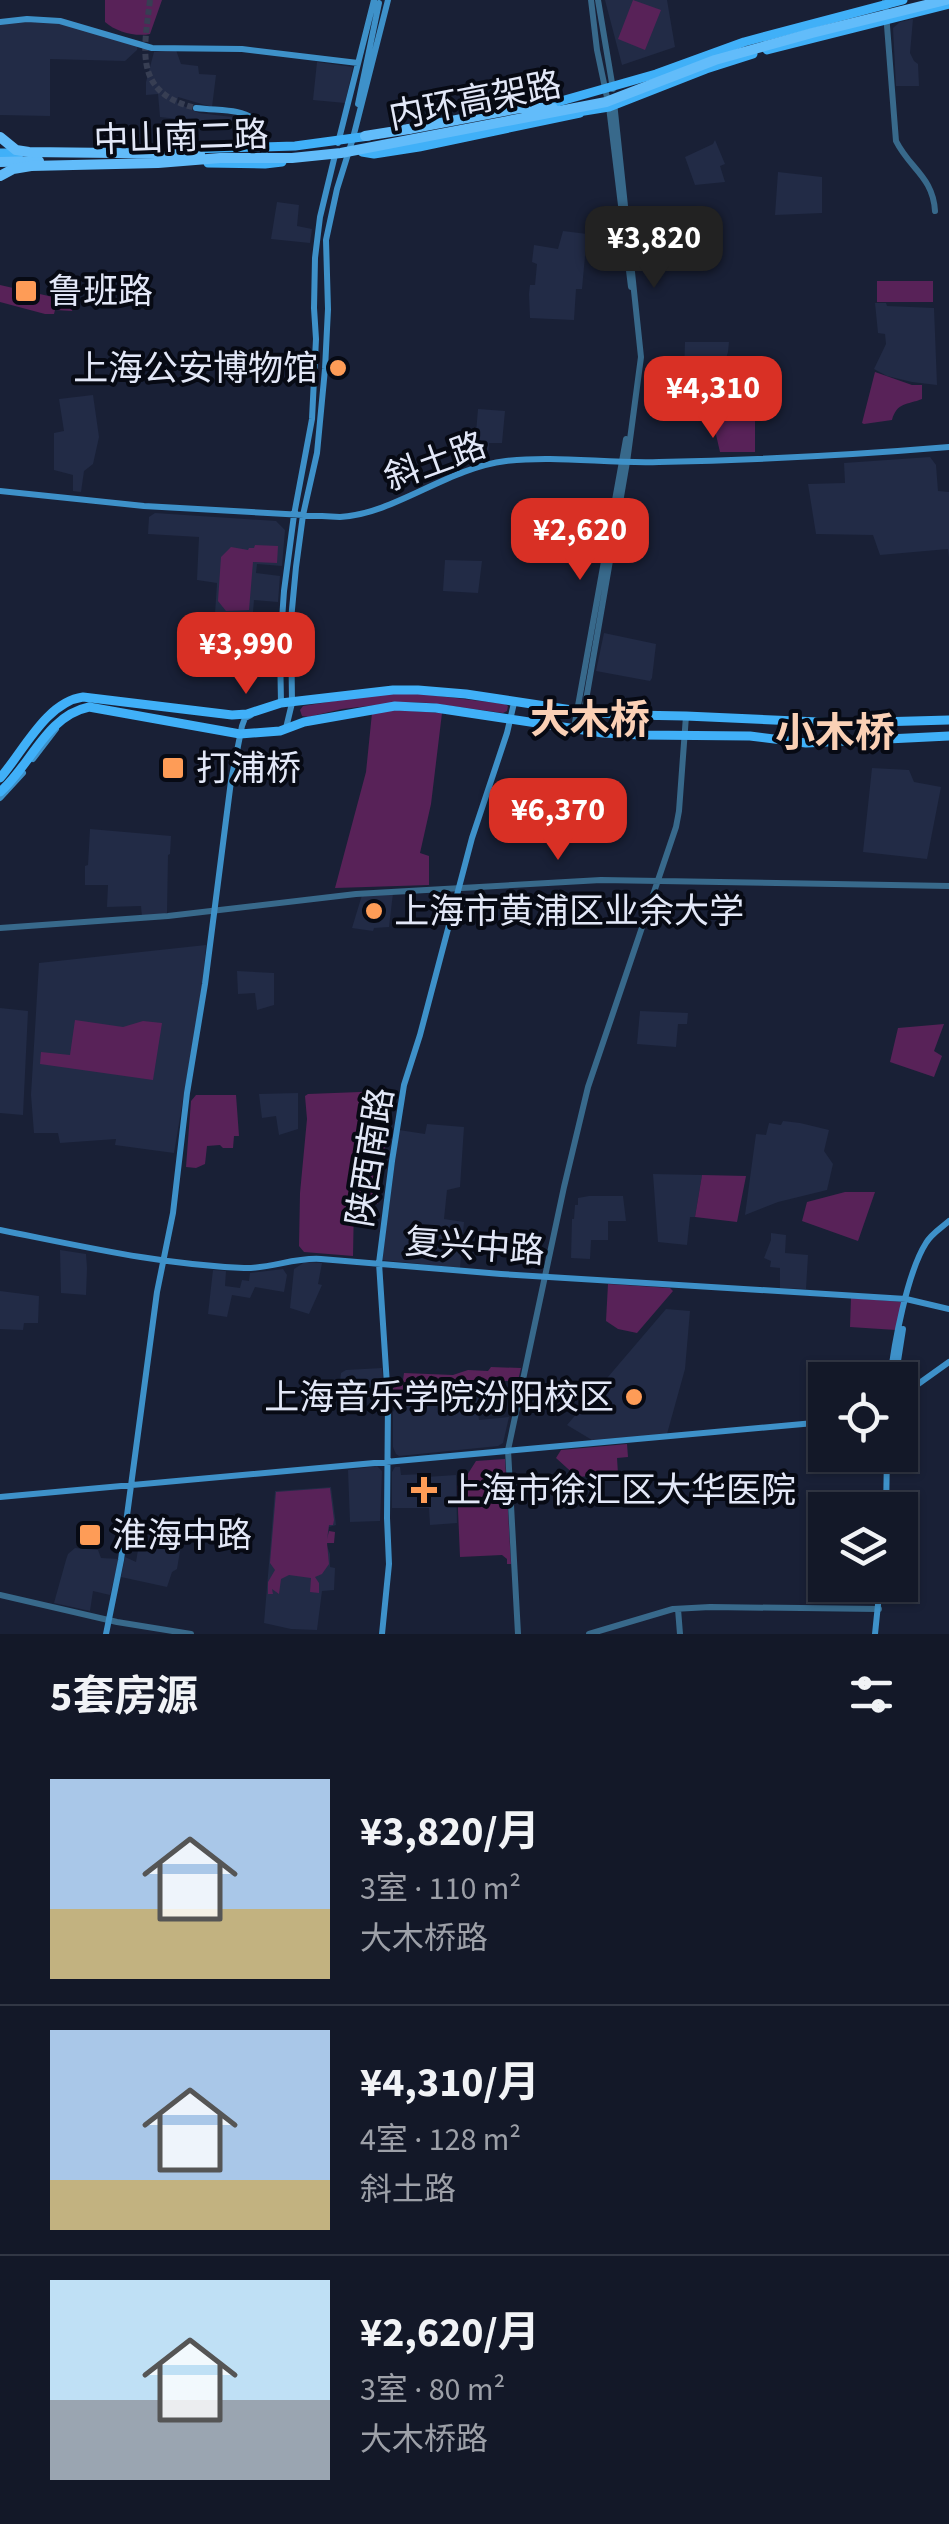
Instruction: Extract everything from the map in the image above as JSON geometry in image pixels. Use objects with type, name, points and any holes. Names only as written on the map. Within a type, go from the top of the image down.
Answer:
[{"type":"highway","name":"内环高架路","points":[[1,158],[292,158],[341,153],[555,110],[616,93],[711,57],[922,0]]},
{"type":"highway","name":"内环高架路","points":[[1,158],[292,153],[373,141],[606,102],[731,56],[948,2]]},
{"type":"highway","points":[[358,135],[520,108],[555,110]]},
{"type":"highway","points":[[364,152],[511,125],[555,110]]},
{"type":"highway","points":[[0,137],[16,150],[29,152],[158,155]]},
{"type":"highway","points":[[0,176],[31,166],[220,158]]},
{"type":"main road","name":"中山南二路","points":[[358,135],[466,121],[580,98],[744,42],[903,0]]},
{"type":"main road","points":[[298,515],[317,453],[328,310],[326,240],[340,156],[338,140],[358,63],[382,1]]},
{"type":"main road","points":[[286,728],[298,515],[312,419],[314,288],[320,217],[340,156],[358,135],[361,82],[382,1]]},
{"type":"main road","name":"中山南二路","points":[[1,158],[265,164],[340,156],[494,123],[607,107],[706,69],[948,2]]},
{"type":"main road","points":[[0,20],[60,21],[142,46],[242,49],[358,63]]},
{"type":"main road","name":"中山南二路","points":[[1,158],[264,148],[338,140],[479,112],[580,98]]},
{"type":"main road","points":[[196,108],[252,118],[262,130],[265,164]]},
{"type":"main road","name":"斜土路","points":[[0,491],[144,506],[340,517],[361,514],[489,464],[540,459],[624,462],[799,457],[949,447]]},
{"type":"main road","points":[[0,785],[44,730],[51,715],[64,702],[83,697],[232,715],[287,703],[418,690],[631,716],[841,723],[949,720]]},
{"type":"main road","name":"陕西南路","points":[[382,1634],[389,1564],[388,1400],[379,1263],[404,1085],[514,702]]},
{"type":"main road","points":[[106,1634],[122,1560],[173,1212],[234,743],[249,716],[287,703]]},
{"type":"main road","points":[[0,785],[10,782],[54,725],[78,709],[89,707],[240,731],[280,731],[304,722],[395,706],[640,735],[750,736],[803,743],[949,736]]},
{"type":"main road","points":[[896,1362],[908,1300],[928,1241],[949,1224]]},
{"type":"main road","name":"复兴中路","points":[[0,1230],[163,1260],[254,1268],[304,1258],[908,1300],[949,1310]]},
{"type":"main road","points":[[918,1384],[949,1362]]},
{"type":"main road","points":[[0,1497],[808,1424]]},
{"type":"main road","points":[[877,1634],[880,1602]]},
{"type":"street","points":[[577,728],[624,462],[638,358],[607,107],[609,88],[594,0]]},
{"type":"street","points":[[885,2],[896,142],[932,189],[935,211]]},
{"type":"street","points":[[518,1634],[508,1450],[588,1088],[678,817],[686,716]]},
{"type":"street","points":[[0,928],[153,918],[319,897],[601,880],[949,886]]},
{"type":"street","points":[[0,1596],[191,1634]]},
{"type":"street","points":[[589,1634],[678,1609],[879,1609]]},
{"type":"street","points":[[678,1609],[680,1634]]},
{"type":"shaded area","points":[[105,0],[162,0],[150,34],[139,35],[120,31],[105,22]]},
{"type":"shaded area","points":[[605,0],[667,0],[675,47],[622,65]]},
{"type":"shaded area","points":[[633,0],[661,10],[645,50],[618,39]]},
{"type":"shaded area","points":[[913,19],[910,53],[918,64],[919,86],[896,86],[893,28]]},
{"type":"shaded area","points":[[0,23],[69,23],[138,46],[137,50],[125,61],[50,59],[50,116],[0,115]]},
{"type":"shaded area","points":[[176,50],[181,64],[198,66],[199,74],[216,75],[212,107],[178,97],[177,103],[199,113],[248,119],[256,128],[258,142],[241,144],[239,122],[179,125],[178,119],[160,117],[158,94],[146,95],[146,82],[154,52]]},
{"type":"shaded area","points":[[317,62],[353,67],[345,103],[313,100]]},
{"type":"shaded area","points":[[715,140],[725,164],[720,166],[725,182],[695,185],[685,157]]},
{"type":"shaded area","points":[[778,172],[822,177],[822,213],[775,215]]},
{"type":"shaded area","points":[[277,202],[299,205],[297,226],[312,229],[310,243],[271,239]]},
{"type":"shaded area","points":[[563,231],[587,234],[582,289],[576,289],[574,320],[530,318],[530,285],[535,285],[537,264],[532,262],[534,245],[558,249]]},
{"type":"shaded area","points":[[877,281],[933,281],[933,302],[877,302]]},
{"type":"shaded area","points":[[0,285],[75,302],[72,311],[45,314],[0,302]]},
{"type":"shaded area","points":[[875,303],[934,308],[937,385],[887,376],[874,369],[886,344],[885,334],[878,333]]},
{"type":"shaded area","points":[[685,342],[729,342],[719,382],[684,377]]},
{"type":"shaded area","points":[[875,372],[922,385],[922,399],[900,407],[892,420],[862,423]]},
{"type":"shaded area","points":[[93,395],[99,437],[93,464],[84,471],[81,492],[73,491],[73,475],[54,470],[54,433],[64,431],[59,399]]},
{"type":"shaded area","points":[[716,406],[755,408],[755,452],[720,452],[714,426]]},
{"type":"shaded area","points":[[478,409],[505,411],[502,443],[489,443],[488,457],[474,457]]},
{"type":"shaded area","points":[[930,457],[936,465],[938,491],[949,492],[949,558],[948,549],[880,555],[873,535],[816,534],[808,484],[845,483],[844,463]]},
{"type":"shaded area","points":[[155,513],[276,521],[285,530],[282,566],[257,564],[256,573],[280,576],[278,602],[254,600],[253,612],[215,614],[217,583],[197,580],[199,537],[148,534],[149,517]]},
{"type":"shaded area","points":[[255,545],[278,546],[277,563],[253,562],[249,610],[226,611],[218,601],[221,557],[231,547],[248,550]]},
{"type":"shaded area","points":[[445,560],[482,561],[478,593],[443,591]]},
{"type":"shaded area","points":[[604,633],[656,644],[650,681],[596,671]]},
{"type":"shaded area","points":[[397,691],[508,706],[503,713],[403,702],[308,717],[302,716],[300,710],[303,706]]},
{"type":"shaded area","points":[[372,713],[442,713],[431,804],[420,853],[429,856],[429,885],[335,888],[366,772]]},
{"type":"shaded area","points":[[872,768],[909,770],[914,782],[941,787],[927,859],[863,852]]},
{"type":"shaded area","points":[[90,829],[171,836],[167,913],[142,917],[141,906],[107,907],[108,885],[85,885]]},
{"type":"shaded area","name":"上海市黄浦区业余大学","points":[[393,893],[389,927],[373,931],[352,928],[362,895]]},
{"type":"shaded area","points":[[206,945],[174,1153],[115,1145],[116,1139],[60,1143],[58,1133],[34,1133],[31,1095],[39,963]]},
{"type":"shaded area","points":[[237,971],[274,973],[274,1005],[257,1010],[255,993],[238,994]]},
{"type":"shaded area","points":[[0,1008],[28,1011],[23,1115],[0,1113]]},
{"type":"shaded area","points":[[640,1011],[688,1013],[687,1024],[678,1024],[676,1047],[637,1044]]},
{"type":"shaded area","points":[[75,1020],[123,1027],[143,1021],[162,1023],[153,1080],[40,1064],[41,1052],[70,1055]]},
{"type":"shaded area","points":[[944,1024],[934,1051],[942,1056],[934,1077],[890,1062],[898,1028]]},
{"type":"shaded area","points":[[386,1091],[391,1096],[378,1204],[354,1202],[353,1256],[304,1252],[299,1246],[305,1096]]},
{"type":"shaded area","points":[[298,1093],[298,1129],[279,1135],[276,1116],[262,1118],[259,1094]]},
{"type":"shaded area","points":[[196,1095],[236,1095],[239,1136],[234,1136],[233,1148],[207,1146],[205,1164],[196,1168],[186,1167],[191,1101]]},
{"type":"shaded area","points":[[783,1121],[829,1130],[824,1151],[833,1164],[827,1190],[745,1215],[756,1134],[766,1135],[769,1123],[781,1125]]},
{"type":"shaded area","points":[[427,1124],[464,1127],[460,1187],[447,1190],[444,1219],[464,1222],[460,1268],[382,1260],[399,1130],[425,1134]]},
{"type":"shaded area","points":[[653,1174],[702,1175],[687,1245],[658,1242]]},
{"type":"shaded area","points":[[702,1175],[746,1176],[737,1222],[695,1217]]},
{"type":"shaded area","points":[[845,1192],[875,1192],[858,1241],[802,1221],[807,1202]]},
{"type":"shaded area","points":[[623,1196],[626,1221],[608,1221],[608,1240],[591,1240],[590,1259],[571,1258],[575,1205],[578,1198]]},
{"type":"shaded area","points":[[771,1233],[786,1235],[785,1253],[808,1255],[806,1289],[780,1288],[780,1268],[770,1267],[771,1261],[764,1258]]},
{"type":"shaded area","points":[[60,1250],[86,1254],[86,1295],[61,1293]]},
{"type":"shaded area","points":[[305,1262],[322,1263],[318,1284],[322,1285],[309,1314],[290,1308],[294,1269]]},
{"type":"shaded area","points":[[283,1269],[287,1275],[284,1292],[255,1287],[250,1298],[232,1295],[227,1317],[208,1314],[213,1270],[226,1271],[225,1286],[240,1288],[242,1280],[249,1281],[250,1273]]},
{"type":"shaded area","points":[[608,1284],[673,1291],[637,1333],[618,1329],[606,1321]]},
{"type":"shaded area","points":[[0,1291],[39,1296],[38,1323],[24,1323],[23,1330],[0,1329]]},
{"type":"shaded area","points":[[851,1298],[903,1302],[896,1330],[850,1327]]},
{"type":"shaded area","name":"上海音乐学院汾阳校区","points":[[666,1309],[690,1311],[685,1369],[667,1434],[592,1440],[567,1425]]},
{"type":"shaded area","points":[[491,1367],[521,1368],[517,1385],[509,1381],[497,1381],[496,1386],[446,1379],[417,1387],[397,1402],[393,1399],[393,1388],[403,1380],[404,1373],[453,1375],[468,1370],[488,1371]]},
{"type":"shaded area","points":[[382,1368],[385,1398],[339,1391],[341,1373],[346,1370]]},
{"type":"shaded area","points":[[462,1383],[481,1386],[479,1420],[509,1417],[503,1443],[396,1454],[396,1408],[426,1387]]},
{"type":"shaded area","points":[[627,1444],[628,1457],[617,1458],[618,1474],[577,1477],[556,1458],[561,1450]]},
{"type":"shaded area","points":[[505,1459],[511,1564],[502,1555],[460,1557],[457,1486],[476,1461]]},
{"type":"shaded area","points":[[377,1466],[382,1471],[380,1521],[350,1522],[348,1470]]},
{"type":"shaded area","name":"上海市徐汇区大华医院","points":[[395,1467],[400,1467],[401,1475],[456,1475],[457,1523],[430,1525],[429,1508],[392,1508]]},
{"type":"shaded area","points":[[331,1487],[336,1525],[329,1527],[327,1546],[330,1567],[335,1568],[334,1590],[322,1591],[317,1630],[264,1623],[275,1491]]},
{"type":"shaded area","points":[[330,1488],[334,1520],[329,1525],[327,1539],[329,1531],[335,1532],[334,1543],[327,1543],[329,1564],[315,1577],[319,1593],[310,1592],[311,1578],[289,1575],[281,1579],[279,1594],[272,1589],[273,1594],[268,1594],[268,1582],[275,1570],[270,1563],[276,1492]]},
{"type":"shaded area","points":[[139,1544],[180,1551],[177,1569],[167,1587],[121,1577],[125,1557],[136,1562]]},
{"type":"shaded area","points":[[75,1548],[98,1550],[101,1558],[119,1559],[110,1595],[93,1591],[90,1611],[54,1603],[68,1554]]},
{"type":"tunnel","points":[[150,0],[145,53],[152,81],[161,92],[196,108]]},
{"type":"place","name":"鲁班路","points":[[26,291]]},
{"type":"place","name":"上海公安博物馆","points":[[338,368]]},
{"type":"place","name":"打浦桥","points":[[173,768]]},
{"type":"place","name":"上海市黄浦区业余大学","points":[[374,911]]},
{"type":"place","name":"上海音乐学院汾阳校区","points":[[634,1397]]},
{"type":"place","name":"上海市徐汇区大华医院","points":[[424,1490]]},
{"type":"place","name":"淮海中路","points":[[90,1535]]},
{"type":"district","name":"大木桥","points":[[590,719]]},
{"type":"district","name":"小木桥","points":[[835,732]]}]
